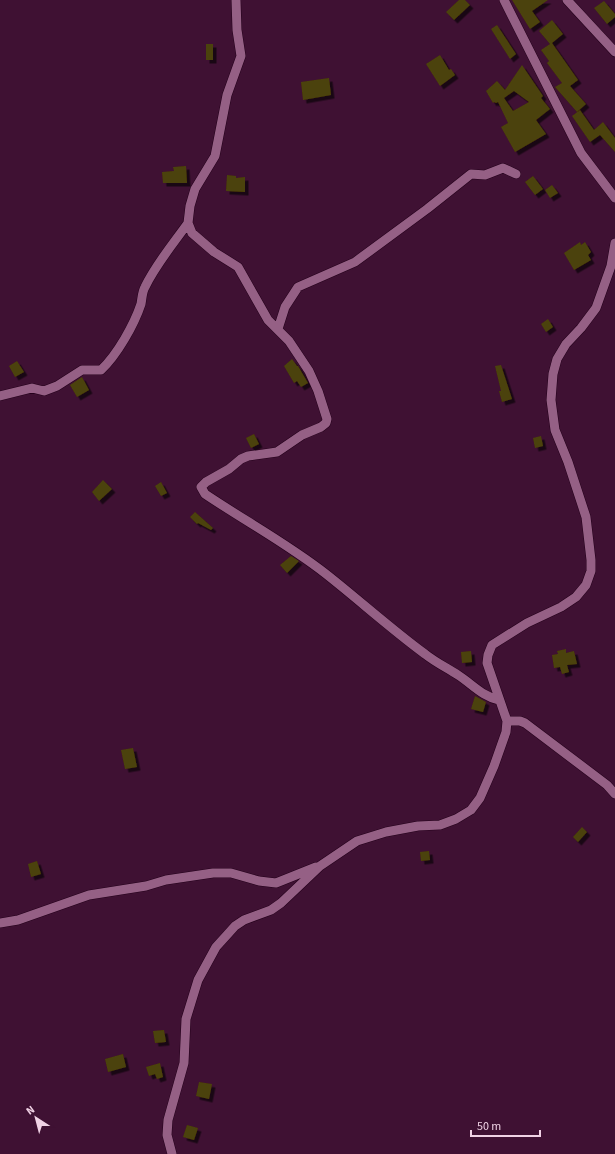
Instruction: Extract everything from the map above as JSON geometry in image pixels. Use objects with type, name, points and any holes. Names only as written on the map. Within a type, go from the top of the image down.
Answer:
[{"type":"street","points":[[236,0],[237,30],[242,56],[228,95],[214,156],[195,189],[190,206],[188,223],[192,233],[214,252],[238,267],[268,320],[289,341],[309,371],[325,411],[326,423],[321,427],[302,435],[277,452],[248,456],[241,459],[229,469],[206,482],[201,487],[202,490],[204,494],[298,554],[326,574],[426,655],[459,675],[485,695],[492,699],[499,700]]},
{"type":"street","points":[[504,0],[581,153],[615,197]]},
{"type":"street","points":[[567,0],[615,52]]},
{"type":"street","points":[[278,329],[284,307],[298,287],[356,262],[428,209],[471,174],[485,175],[503,168],[516,174]]},
{"type":"street","points":[[0,396],[21,392],[32,388],[44,391],[57,386],[82,370],[101,370],[125,337],[141,303],[144,288],[150,277],[188,223]]},
{"type":"street","points":[[172,1154],[167,1135],[168,1120],[184,1063],[186,1020],[198,980],[216,948],[235,926],[244,920],[271,910],[281,903],[320,866],[357,841],[386,832],[418,826],[440,825],[456,819],[471,810],[480,798],[494,766],[506,732],[507,721],[487,664],[492,645],[527,623],[561,607],[576,597],[586,585],[591,571],[591,560],[586,517],[568,462],[555,430],[551,400],[553,374],[557,359],[566,344],[581,328],[596,308],[612,266],[615,243]]},
{"type":"street","points":[[507,721],[520,721],[525,723],[607,785],[615,794]]},
{"type":"street","points":[[0,923],[18,920],[89,895],[146,886],[166,880],[213,873],[231,873],[259,881],[276,883],[320,866]]},
{"type":"building","points":[[459,0],[465,0],[470,5],[454,20],[446,12]]},
{"type":"building","points":[[512,0],[548,0],[532,11],[540,22],[530,29]]},
{"type":"building","points":[[604,1],[615,14],[615,17],[607,24],[594,8]]},
{"type":"building","points":[[552,20],[563,34],[552,43],[578,80],[570,86],[586,104],[577,112],[555,87],[562,83],[547,63],[549,61],[541,50],[550,44],[539,31]]},
{"type":"building","points":[[497,25],[516,54],[510,59],[491,29]]},
{"type":"building","points":[[206,44],[213,44],[213,60],[206,60]]},
{"type":"building","points":[[440,55],[449,70],[451,69],[455,75],[440,86],[426,64]]},
{"type":"building","points":[[522,65],[543,96],[541,98],[550,109],[536,120],[546,134],[515,152],[501,127],[508,123],[498,102],[493,103],[486,91],[497,81],[505,90]],"holes":[[[514,91],[529,102],[513,111],[504,98]]]},
{"type":"building","points":[[329,78],[331,95],[303,100],[301,82]]},
{"type":"building","points":[[580,110],[594,130],[603,122],[615,138],[615,152],[600,135],[590,142],[572,116]]},
{"type":"building","points":[[186,166],[187,183],[163,183],[162,172],[174,171],[173,167]]},
{"type":"building","points":[[227,175],[236,176],[236,178],[245,177],[245,192],[226,191]]},
{"type":"building","points":[[533,176],[543,189],[535,195],[525,182]]},
{"type":"building","points":[[552,185],[558,193],[550,198],[545,190]]},
{"type":"building","points":[[580,242],[581,245],[585,242],[591,252],[588,255],[591,260],[574,270],[564,253]]},
{"type":"building","points":[[548,319],[553,327],[546,332],[541,324]]},
{"type":"building","points":[[292,359],[308,383],[301,387],[297,381],[294,383],[284,366]]},
{"type":"building","points":[[17,361],[24,372],[15,377],[9,366]]},
{"type":"building","points":[[501,365],[512,399],[502,402],[495,366]]},
{"type":"building","points":[[82,377],[89,390],[77,397],[70,385]]},
{"type":"building","points":[[254,434],[259,444],[251,448],[246,438]]},
{"type":"building","points":[[541,436],[543,446],[535,448],[533,438]]},
{"type":"building","points":[[103,480],[112,489],[99,501],[92,492]]},
{"type":"building","points":[[161,482],[167,493],[161,496],[155,486]]},
{"type":"building","points":[[195,512],[213,528],[211,530],[198,523],[197,524],[190,517]]},
{"type":"building","points":[[291,556],[299,561],[287,573],[280,565]]},
{"type":"building","points":[[566,649],[566,653],[574,651],[577,664],[567,665],[569,672],[562,674],[560,667],[554,668],[552,655],[558,654],[557,651]]},
{"type":"building","points":[[471,651],[472,662],[462,663],[461,652]]},
{"type":"building","points":[[475,696],[486,702],[483,712],[471,709]]},
{"type":"building","points":[[133,748],[137,767],[125,769],[121,750]]},
{"type":"building","points":[[582,827],[587,832],[578,842],[573,837]]},
{"type":"building","points":[[429,851],[430,860],[421,861],[420,852]]},
{"type":"building","points":[[37,861],[41,874],[31,877],[28,864]]},
{"type":"building","points":[[164,1030],[166,1042],[155,1043],[153,1031]]},
{"type":"building","points":[[123,1054],[126,1067],[108,1072],[105,1059]]},
{"type":"building","points":[[160,1063],[163,1077],[157,1079],[155,1074],[149,1076],[146,1067]]},
{"type":"building","points":[[199,1082],[212,1084],[209,1099],[196,1096]]},
{"type":"building","points":[[187,1125],[198,1128],[194,1140],[183,1137]]}]
